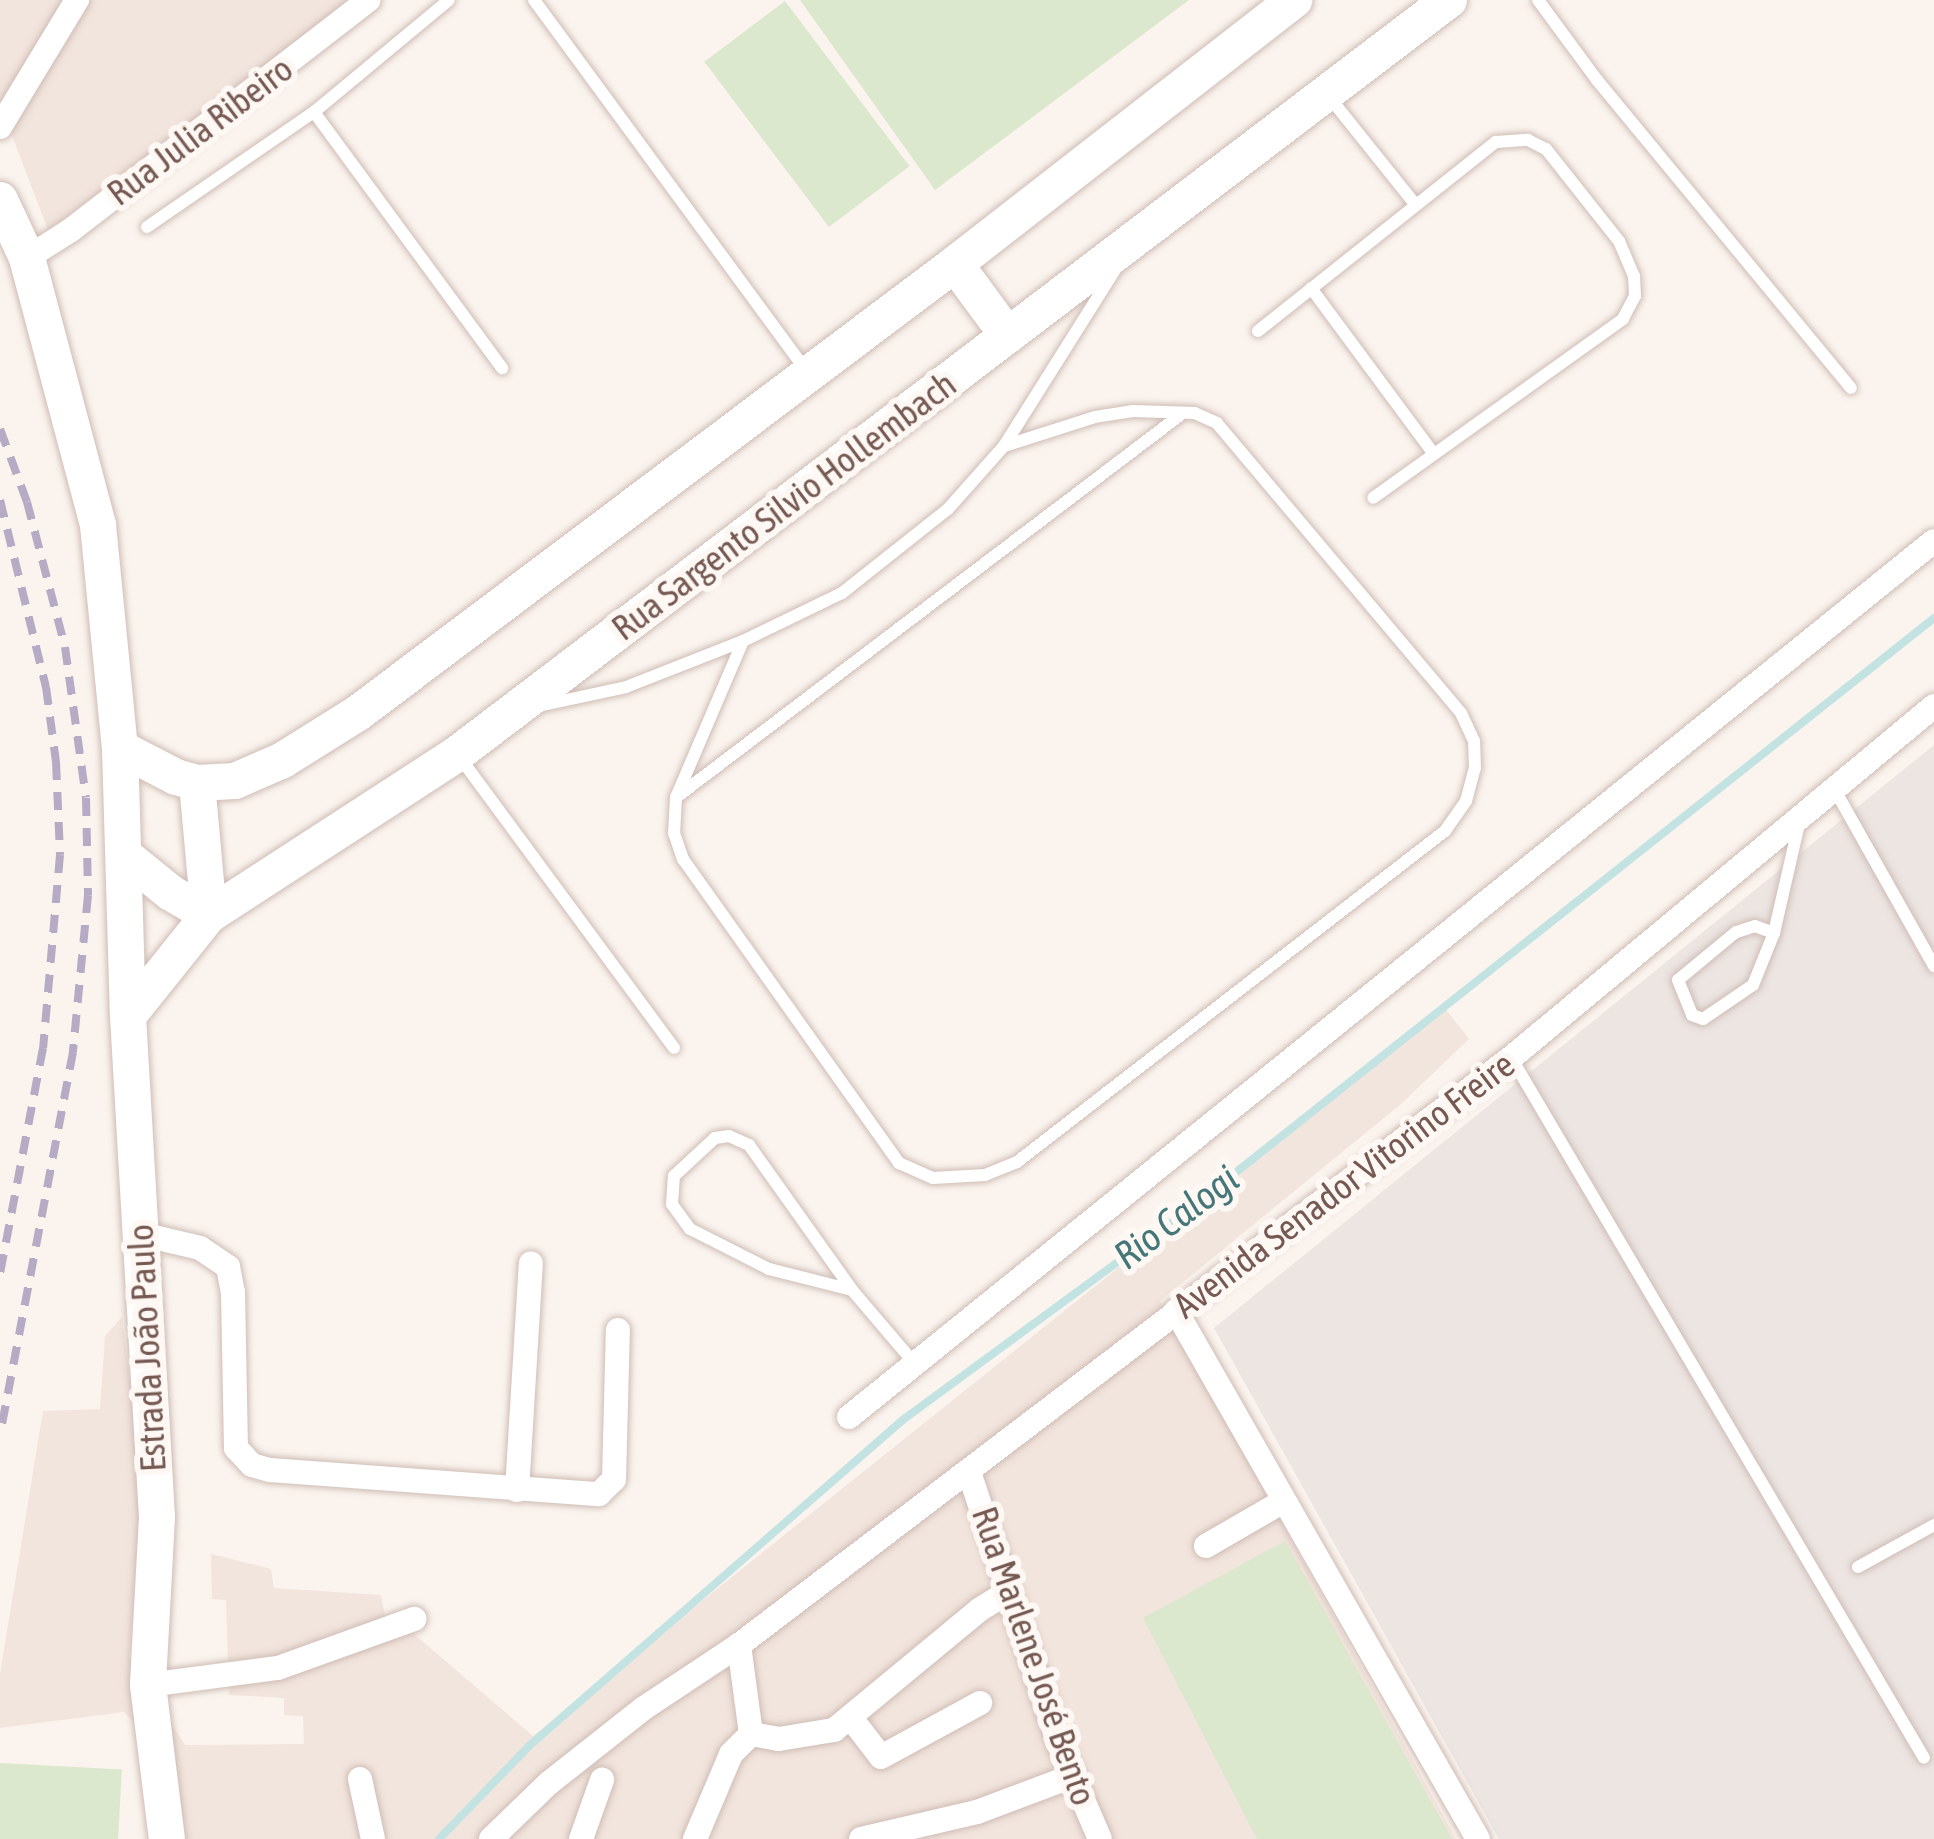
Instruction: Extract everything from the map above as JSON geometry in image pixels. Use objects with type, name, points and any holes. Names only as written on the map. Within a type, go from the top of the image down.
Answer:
[{"type":"main road","points":[[120,748],[196,782],[236,781],[283,760],[358,713],[955,264],[1294,0]]},
{"type":"main road","name":"Rua Sargento Silvio Hollembach","points":[[128,1016],[209,915],[457,754],[1449,0]]},
{"type":"main road","name":"Estrada João Paulo","points":[[0,200],[27,257],[98,525],[120,748],[128,1016],[157,1517],[148,1685],[166,1839]]},
{"type":"main road","points":[[955,264],[1008,336]]},
{"type":"main road","points":[[196,782],[209,915]]},
{"type":"main road","points":[[124,855],[171,893],[209,915]]},
{"type":"street","points":[[0,128],[77,0]]},
{"type":"street","name":"Rua Julia Ribeiro","points":[[27,257],[71,230],[370,0]]},
{"type":"street","points":[[849,1418],[1207,1134],[1934,542]]},
{"type":"street","name":"Avenida Senador Vitorino Freire","points":[[491,1839],[612,1733],[739,1645],[1512,1058],[1934,706]]},
{"type":"street","points":[[140,1234],[200,1248],[228,1267],[236,1448],[252,1466],[588,1496],[609,1489],[614,1479],[618,1330]]},
{"type":"street","points":[[517,1490],[531,1263]]},
{"type":"street","points":[[1177,1312],[1478,1839]]},
{"type":"street","name":"Rua Marlene José Bento","points":[[969,1472],[1073,1776],[1100,1839]]},
{"type":"street","points":[[1206,1546],[1282,1502]]},
{"type":"street","points":[[751,1734],[779,1738],[834,1730],[979,1610],[1008,1592]]},
{"type":"street","points":[[148,1685],[278,1668],[414,1619]]},
{"type":"street","points":[[739,1645],[751,1734]]},
{"type":"street","points":[[851,1718],[881,1757],[980,1703]]},
{"type":"street","points":[[695,1839],[731,1754],[751,1734]]},
{"type":"street","points":[[861,1839],[977,1812],[1073,1776]]},
{"type":"street","points":[[359,1779],[373,1839]]},
{"type":"street","points":[[581,1839],[602,1780]]},
{"type":"lane","points":[[147,227],[314,112],[449,0]]},
{"type":"lane","points":[[534,0],[807,371]]},
{"type":"lane","points":[[1560,0],[1542,5],[1851,388]]},
{"type":"lane","points":[[1326,93],[1415,204]]},
{"type":"lane","points":[[314,112],[502,368]]},
{"type":"lane","points":[[1258,331],[1496,142],[1528,140],[1546,149],[1618,241],[1634,276],[1635,296],[1624,320],[1373,498]]},
{"type":"lane","points":[[513,712],[626,687],[742,641],[842,593],[948,509],[1004,446],[1135,239]]},
{"type":"lane","points":[[1311,288],[1432,453]]},
{"type":"lane","points":[[742,641],[676,797],[674,833],[683,859],[899,1163],[933,1178],[985,1175],[1017,1162],[1445,831],[1466,801],[1475,768],[1474,741],[1461,713],[1249,455],[1207,416],[1133,411],[1095,417],[1004,446]]},
{"type":"lane","points":[[676,797],[1178,416]]},
{"type":"lane","points":[[457,754],[674,1048]]},
{"type":"lane","points":[[1836,792],[1934,966]]},
{"type":"lane","points":[[1774,933],[1755,926],[1736,932],[1678,980],[1692,1015],[1703,1019],[1754,985],[1774,933],[1800,822]]},
{"type":"lane","points":[[1921,944],[1934,936]]},
{"type":"lane","points":[[1512,1058],[1924,1758]]},
{"type":"lane","points":[[852,1290],[769,1269],[690,1229],[672,1204],[674,1176],[715,1138],[742,1140],[852,1290],[915,1364]]},
{"type":"lane","points":[[1858,1567],[1934,1525]]},
{"type":"shaded area","points":[[0,0],[357,0],[48,230],[0,104]]},
{"type":"shaded area","points":[[1934,745],[1934,1839],[1499,1839],[1214,1328]]},
{"type":"shaded area","points":[[1444,1007],[1469,1039],[1401,1104],[1160,1301],[1456,1839],[186,1839],[173,1761],[124,1712],[0,1728],[0,1674],[43,1411],[100,1409],[105,1336],[122,1317],[142,1486],[129,1657],[185,1745],[304,1744],[303,1716],[284,1715],[284,1698],[229,1695],[226,1600],[212,1599],[211,1554],[271,1569],[274,1588],[381,1595],[389,1637],[408,1629],[533,1736]]},
{"type":"green space","points":[[800,0],[1189,0],[935,190]]},
{"type":"green space","points":[[785,1],[910,166],[829,227],[704,62]]},
{"type":"green space","points":[[1285,1541],[1452,1839],[1257,1839],[1143,1618]]},
{"type":"green space","points":[[0,1763],[122,1769],[118,1839],[0,1839]]},
{"type":"waterway","name":"Rio Calogi","points":[[439,1839],[529,1746],[904,1419],[1191,1208],[1934,618]]},
{"type":"railway","points":[[0,429],[27,502],[65,647],[86,798],[88,895],[73,1052],[0,1433]]},
{"type":"railway","points":[[0,500],[46,687],[56,762],[60,855],[43,1048],[0,1274]]}]
